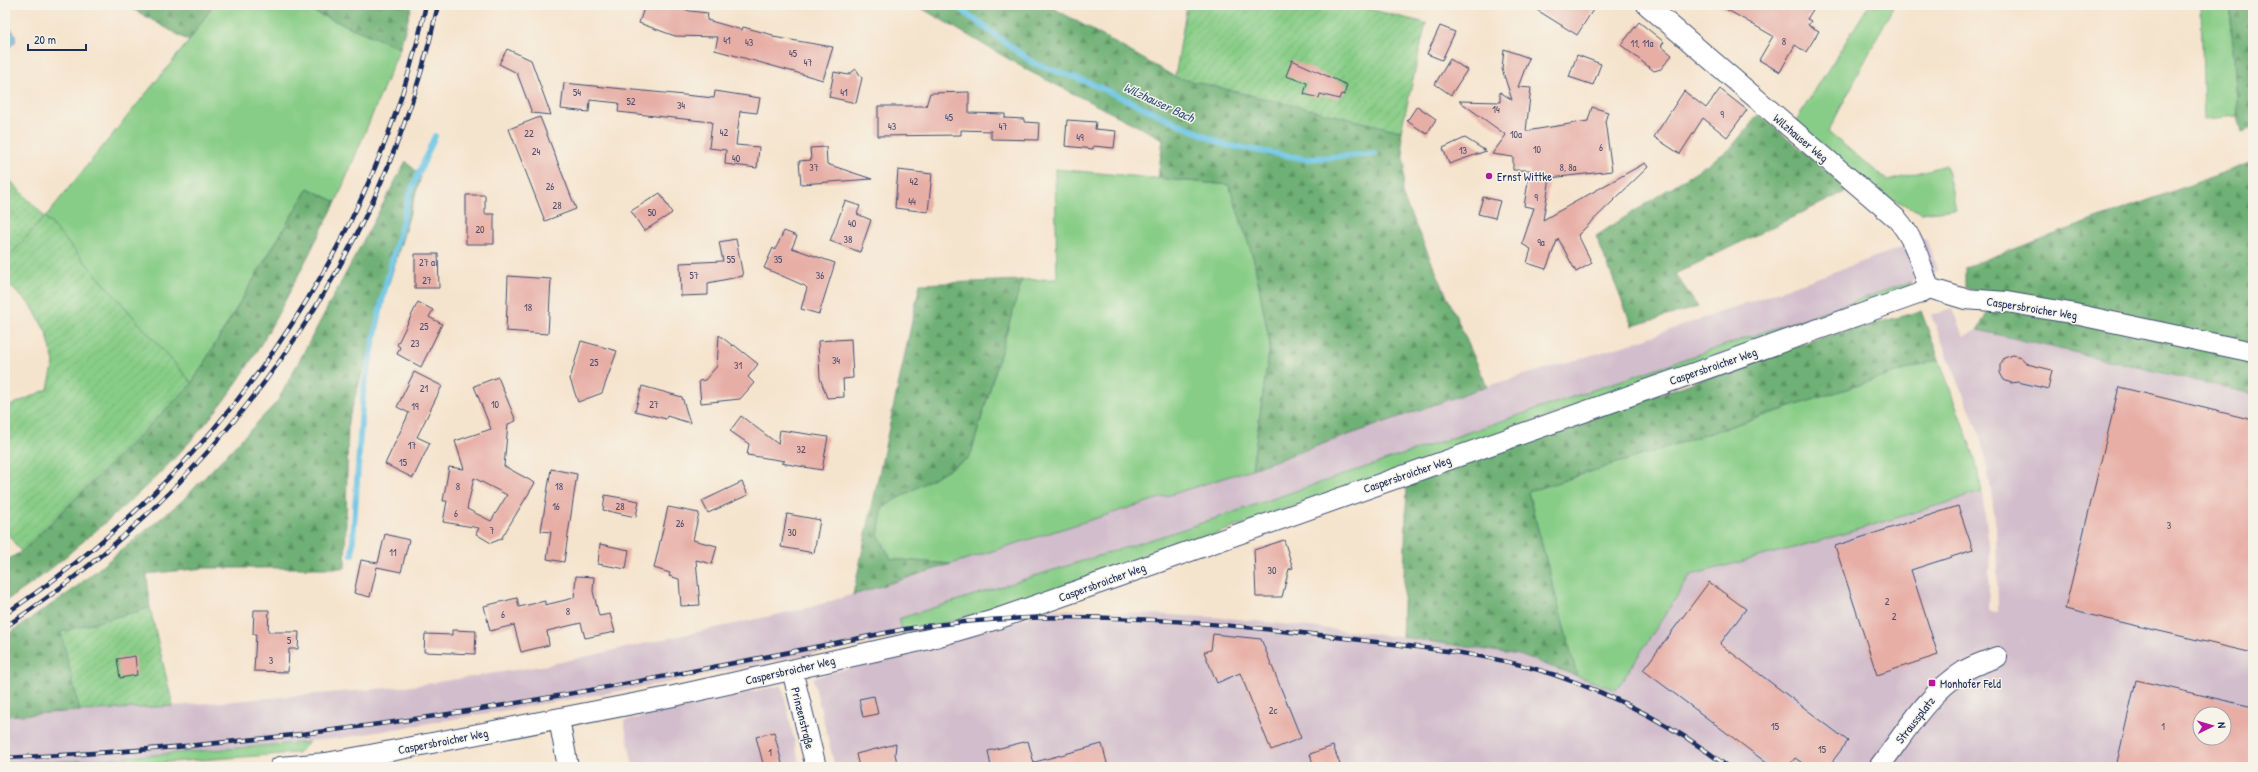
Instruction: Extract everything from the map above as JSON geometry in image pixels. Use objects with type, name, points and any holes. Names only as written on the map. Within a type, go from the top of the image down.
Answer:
[{"type":"street","name":"Wilzhauser Weg","points":[[1646,5],[1897,219],[1908,231],[1915,243],[1929,288]]},
{"type":"street","name":"Caspersbroicher Weg","points":[[280,767],[326,763],[558,719],[792,670],[929,639],[994,620],[1918,294],[1929,288],[1964,299],[2007,302],[2070,313],[2253,352]]},
{"type":"street","name":"Straussplatz","points":[[1879,767],[1932,697],[1947,682],[1965,670],[1998,657]]},
{"type":"street","name":"Prinzenstraße","points":[[792,670],[816,767]]},
{"type":"street","points":[[558,719],[568,767]]},
{"type":"shaded area","points":[[1926,239],[1938,271],[1908,283],[1178,531],[898,619],[903,635],[677,681],[341,738],[92,760],[5,764],[5,716],[173,706],[412,686],[547,665],[812,607],[1252,469],[1487,386],[1630,344]]},
{"type":"shaded area","points":[[1953,309],[1964,336],[1978,330],[2253,394],[2253,767],[835,767],[813,678],[1003,626],[1053,609],[1228,618],[1402,637],[1519,655],[1616,690],[1691,575],[1823,540],[1982,492],[1990,551],[1988,611],[1998,612],[1996,528],[1990,484],[1980,435],[1931,315]]},
{"type":"shaded area","points":[[782,685],[800,767],[633,767],[624,721]]},
{"type":"green space","points":[[126,5],[213,5],[189,41]]},
{"type":"green space","points":[[213,5],[297,5],[400,48],[336,202],[308,188],[192,383],[45,217],[189,41]]},
{"type":"green space","points":[[297,5],[412,5],[400,48]]},
{"type":"green space","points":[[916,5],[1048,5],[1175,77],[1401,131],[1405,167],[1402,195],[1487,386],[1252,469],[1270,345],[1254,260],[1229,185],[1158,178],[1163,139],[1029,71]]},
{"type":"green space","points":[[1187,5],[1352,5],[1426,23],[1401,131],[1175,77]]},
{"type":"green space","points":[[1869,5],[1894,5],[1828,132],[1888,181],[1946,165],[1956,209],[1922,213],[1880,193],[1793,125]]},
{"type":"green space","points":[[2201,5],[2230,5],[2238,116],[2204,119]]},
{"type":"green space","points":[[2230,5],[2253,5],[2253,128],[2242,132],[2238,116]]},
{"type":"green space","points":[[1759,114],[1849,190],[1675,274],[1698,307],[1632,326],[1596,236],[1729,150]]},
{"type":"green space","points":[[406,161],[421,176],[348,421],[345,568],[203,568],[147,574],[150,608],[61,632],[80,711],[5,716],[5,636],[70,592],[182,501],[277,402]]},
{"type":"green space","points":[[2253,162],[2253,394],[1978,330],[1989,308],[1990,294],[1965,288],[1965,267]]},
{"type":"green space","points":[[1055,169],[1229,185],[1254,260],[1270,345],[1252,469],[951,564],[891,559],[878,534],[883,506],[970,457],[1022,280],[1057,279]]},
{"type":"green space","points":[[5,175],[45,217],[5,261]]},
{"type":"green space","points":[[308,188],[336,202],[285,301],[263,340],[220,406],[183,449],[143,489],[54,566],[30,585],[5,601],[5,561],[21,552],[192,383]]},
{"type":"green space","points":[[45,217],[192,383],[21,552],[5,530],[5,408],[48,389],[54,362],[47,334],[31,305],[5,282],[5,261]]},
{"type":"green space","points":[[1022,280],[970,457],[883,507],[878,534],[891,559],[951,564],[853,595],[920,284]]},
{"type":"green space","points":[[1911,282],[1907,290],[1040,596],[903,635],[898,619],[1178,531]]},
{"type":"green space","points":[[1921,311],[1939,359],[1528,492],[1577,676],[1519,655],[1402,637],[1407,483],[1814,340]]},
{"type":"green space","points":[[1939,359],[1975,458],[1982,492],[1823,540],[1691,575],[1616,690],[1577,676],[1528,492]]},
{"type":"green space","points":[[150,608],[173,706],[80,711],[61,632]]},
{"type":"green space","points":[[309,742],[298,753],[102,767],[5,767],[5,764],[92,760]]},
{"type":"water","points":[[5,27],[12,30],[15,34],[15,42],[10,47],[5,48]]},
{"type":"building","points":[[645,5],[673,5],[690,11],[708,13],[707,20],[742,30],[743,27],[773,35],[773,37],[833,47],[823,80],[715,50],[718,37],[675,36],[639,23]]},
{"type":"building","points":[[1529,5],[1596,5],[1577,35]]},
{"type":"building","points":[[1719,5],[1816,5],[1807,19],[1811,21],[1808,25],[1819,31],[1806,52],[1795,45],[1780,72],[1759,60],[1773,36]]},
{"type":"building","points":[[1639,22],[1664,42],[1661,46],[1672,55],[1661,69],[1654,71],[1621,45]]},
{"type":"building","points":[[1440,26],[1455,32],[1442,60],[1427,54]]},
{"type":"building","points":[[507,49],[531,60],[551,115],[532,113],[517,73],[499,64]]},
{"type":"building","points":[[1504,49],[1529,58],[1518,87],[1531,88],[1526,131],[1588,121],[1592,107],[1608,112],[1605,121],[1612,171],[1550,178],[1543,220],[1645,163],[1648,167],[1578,235],[1592,263],[1576,272],[1558,238],[1546,269],[1527,263],[1531,249],[1522,244],[1534,208],[1524,206],[1530,170],[1513,170],[1513,157],[1492,154],[1506,135],[1459,101],[1500,102],[1500,92],[1512,100],[1502,69]]},
{"type":"building","points":[[1577,55],[1601,64],[1593,85],[1569,77]]},
{"type":"building","points":[[1450,59],[1467,70],[1451,95],[1435,84]]},
{"type":"building","points":[[1292,60],[1347,85],[1344,95],[1341,94],[1339,99],[1320,94],[1319,98],[1304,94],[1307,83],[1286,76]]},
{"type":"building","points":[[856,69],[862,78],[856,103],[829,97],[834,72],[848,75]]},
{"type":"building","points":[[564,83],[714,98],[715,91],[760,98],[757,113],[740,111],[736,145],[759,147],[757,168],[725,164],[726,150],[709,148],[712,122],[618,112],[619,103],[590,100],[589,112],[561,109]]},
{"type":"building","points":[[1720,89],[1747,110],[1727,137],[1703,118],[1680,154],[1654,137],[1684,91],[1706,108]]},
{"type":"building","points":[[969,92],[969,113],[1005,114],[1005,118],[1024,119],[1024,122],[1039,123],[1038,140],[991,139],[991,131],[961,130],[961,135],[878,136],[878,106],[926,106],[930,93]]},
{"type":"building","points":[[1417,106],[1436,119],[1427,134],[1407,121]]},
{"type":"building","points":[[540,117],[576,209],[545,221],[509,129]]},
{"type":"building","points":[[1067,120],[1096,122],[1095,129],[1116,131],[1114,148],[1093,146],[1093,149],[1065,146]]},
{"type":"building","points":[[1465,138],[1486,151],[1449,164],[1443,148]]},
{"type":"building","points":[[826,147],[827,164],[872,179],[801,184],[799,161],[811,160],[810,148]]},
{"type":"building","points":[[898,170],[932,174],[928,212],[895,208]]},
{"type":"building","points":[[660,193],[672,213],[644,231],[631,211]]},
{"type":"building","points":[[466,195],[485,195],[485,214],[494,214],[494,244],[466,244]]},
{"type":"building","points":[[1483,197],[1500,201],[1495,218],[1478,214]]},
{"type":"building","points":[[845,201],[860,206],[857,214],[871,220],[860,252],[830,241]]},
{"type":"building","points":[[784,231],[797,236],[792,248],[835,263],[819,314],[801,309],[807,288],[805,286],[764,268],[773,248],[775,250]]},
{"type":"building","points":[[736,239],[743,276],[708,283],[708,295],[681,296],[680,263],[723,261],[719,242]]},
{"type":"building","points":[[415,254],[438,254],[439,288],[415,288]]},
{"type":"building","points":[[508,276],[551,279],[548,334],[506,331]]},
{"type":"building","points":[[418,302],[433,310],[429,317],[442,324],[421,367],[397,354],[400,347],[397,345]]},
{"type":"building","points":[[719,335],[758,364],[748,377],[754,383],[740,399],[701,403],[699,381],[705,380],[717,366]]},
{"type":"building","points":[[851,339],[853,378],[843,379],[844,397],[827,398],[820,378],[818,341]]},
{"type":"building","points":[[581,341],[617,351],[602,393],[578,402],[570,379]]},
{"type":"building","points":[[2013,355],[2021,357],[2027,364],[2052,370],[2048,389],[2018,382],[2011,383],[2004,380],[2000,373],[2000,365],[2004,358]]},
{"type":"building","points":[[414,372],[442,386],[417,437],[430,443],[413,478],[385,464],[409,413],[397,407]]},
{"type":"building","points":[[498,377],[516,421],[508,424],[504,466],[535,483],[501,539],[491,543],[476,534],[479,528],[443,522],[447,501],[443,501],[449,467],[464,469],[455,441],[491,429],[474,386]],"holes":[[[474,478],[507,495],[491,521],[467,509]]]},
{"type":"building","points":[[642,386],[682,397],[690,423],[667,416],[666,419],[635,411]]},
{"type":"building","points":[[2119,387],[2253,420],[2253,653],[2065,609]]},
{"type":"building","points":[[741,416],[778,444],[780,430],[828,437],[822,470],[781,463],[785,461],[747,455],[749,444],[730,431]]},
{"type":"building","points":[[551,469],[577,474],[564,562],[547,559],[551,532],[541,531]]},
{"type":"building","points":[[742,482],[748,495],[708,513],[702,501]]},
{"type":"building","points":[[605,495],[639,501],[636,517],[603,510]]},
{"type":"building","points":[[1958,506],[1973,550],[1911,570],[1938,655],[1877,675],[1835,546]]},
{"type":"building","points":[[668,507],[699,513],[693,540],[717,546],[712,564],[696,560],[700,605],[681,606],[679,579],[669,576],[670,573],[654,568]]},
{"type":"building","points":[[787,514],[820,520],[814,553],[781,547]]},
{"type":"building","points":[[385,534],[409,540],[401,572],[377,567],[370,597],[354,593],[361,560],[378,563]]},
{"type":"building","points":[[1284,540],[1293,568],[1289,569],[1282,597],[1256,597],[1254,550]]},
{"type":"building","points":[[600,544],[629,550],[626,569],[598,564]]},
{"type":"building","points":[[576,576],[594,577],[593,591],[599,616],[610,614],[615,632],[585,638],[581,623],[547,631],[549,645],[521,652],[514,625],[490,631],[484,606],[517,598],[519,607],[545,601],[545,605],[574,598]]},
{"type":"building","points":[[1709,582],[1746,609],[1720,644],[1848,741],[1828,767],[1808,767],[1795,758],[1788,767],[1772,767],[1643,670]]},
{"type":"building","points":[[254,610],[269,610],[268,632],[299,632],[298,649],[289,649],[288,672],[254,671],[256,634],[253,634]]},
{"type":"building","points":[[452,630],[476,631],[475,654],[424,652],[425,634],[452,635]]},
{"type":"building","points":[[1213,634],[1261,639],[1301,738],[1271,750],[1240,673],[1217,683],[1204,652],[1211,650]]},
{"type":"building","points":[[135,656],[137,675],[120,678],[117,659]]},
{"type":"building","points":[[2136,680],[2253,707],[2253,767],[2116,767]]},
{"type":"building","points":[[874,696],[878,714],[863,717],[859,699]]},
{"type":"building","points":[[774,732],[783,767],[764,767],[756,737]]},
{"type":"building","points":[[1028,741],[1035,767],[991,767],[988,751]]},
{"type":"building","points":[[896,744],[895,754],[898,767],[859,767],[856,754]]},
{"type":"building","points":[[1102,744],[1108,767],[1035,767],[1035,762]]},
{"type":"building","points":[[1333,746],[1341,767],[1314,767],[1310,754]]},
{"type":"waterway","name":"Wilzhauser Bach","points":[[955,5],[1033,63],[1090,83],[1225,145],[1307,159],[1374,154]]},
{"type":"waterway","points":[[352,555],[363,393],[383,296],[409,196],[435,136]]},
{"type":"railway","points":[[5,614],[81,558],[152,495],[217,426],[274,350],[325,269],[367,185],[401,96],[426,5]]},
{"type":"railway","points":[[5,627],[83,570],[156,506],[222,435],[282,358],[334,276],[378,189],[413,99],[438,5]]},
{"type":"railway","points":[[5,758],[169,748],[279,737],[388,723],[558,696],[732,664],[905,629],[961,622],[1017,618],[1073,617],[1185,622],[1297,632],[1455,652],[1505,661],[1578,683],[1623,703],[1667,726],[1708,752],[1728,767]]},
{"type":"place","name":"Ernst Wittke","points":[[1489,176]]},
{"type":"place","name":"Monhofer Feld","points":[[1932,683]]}]
